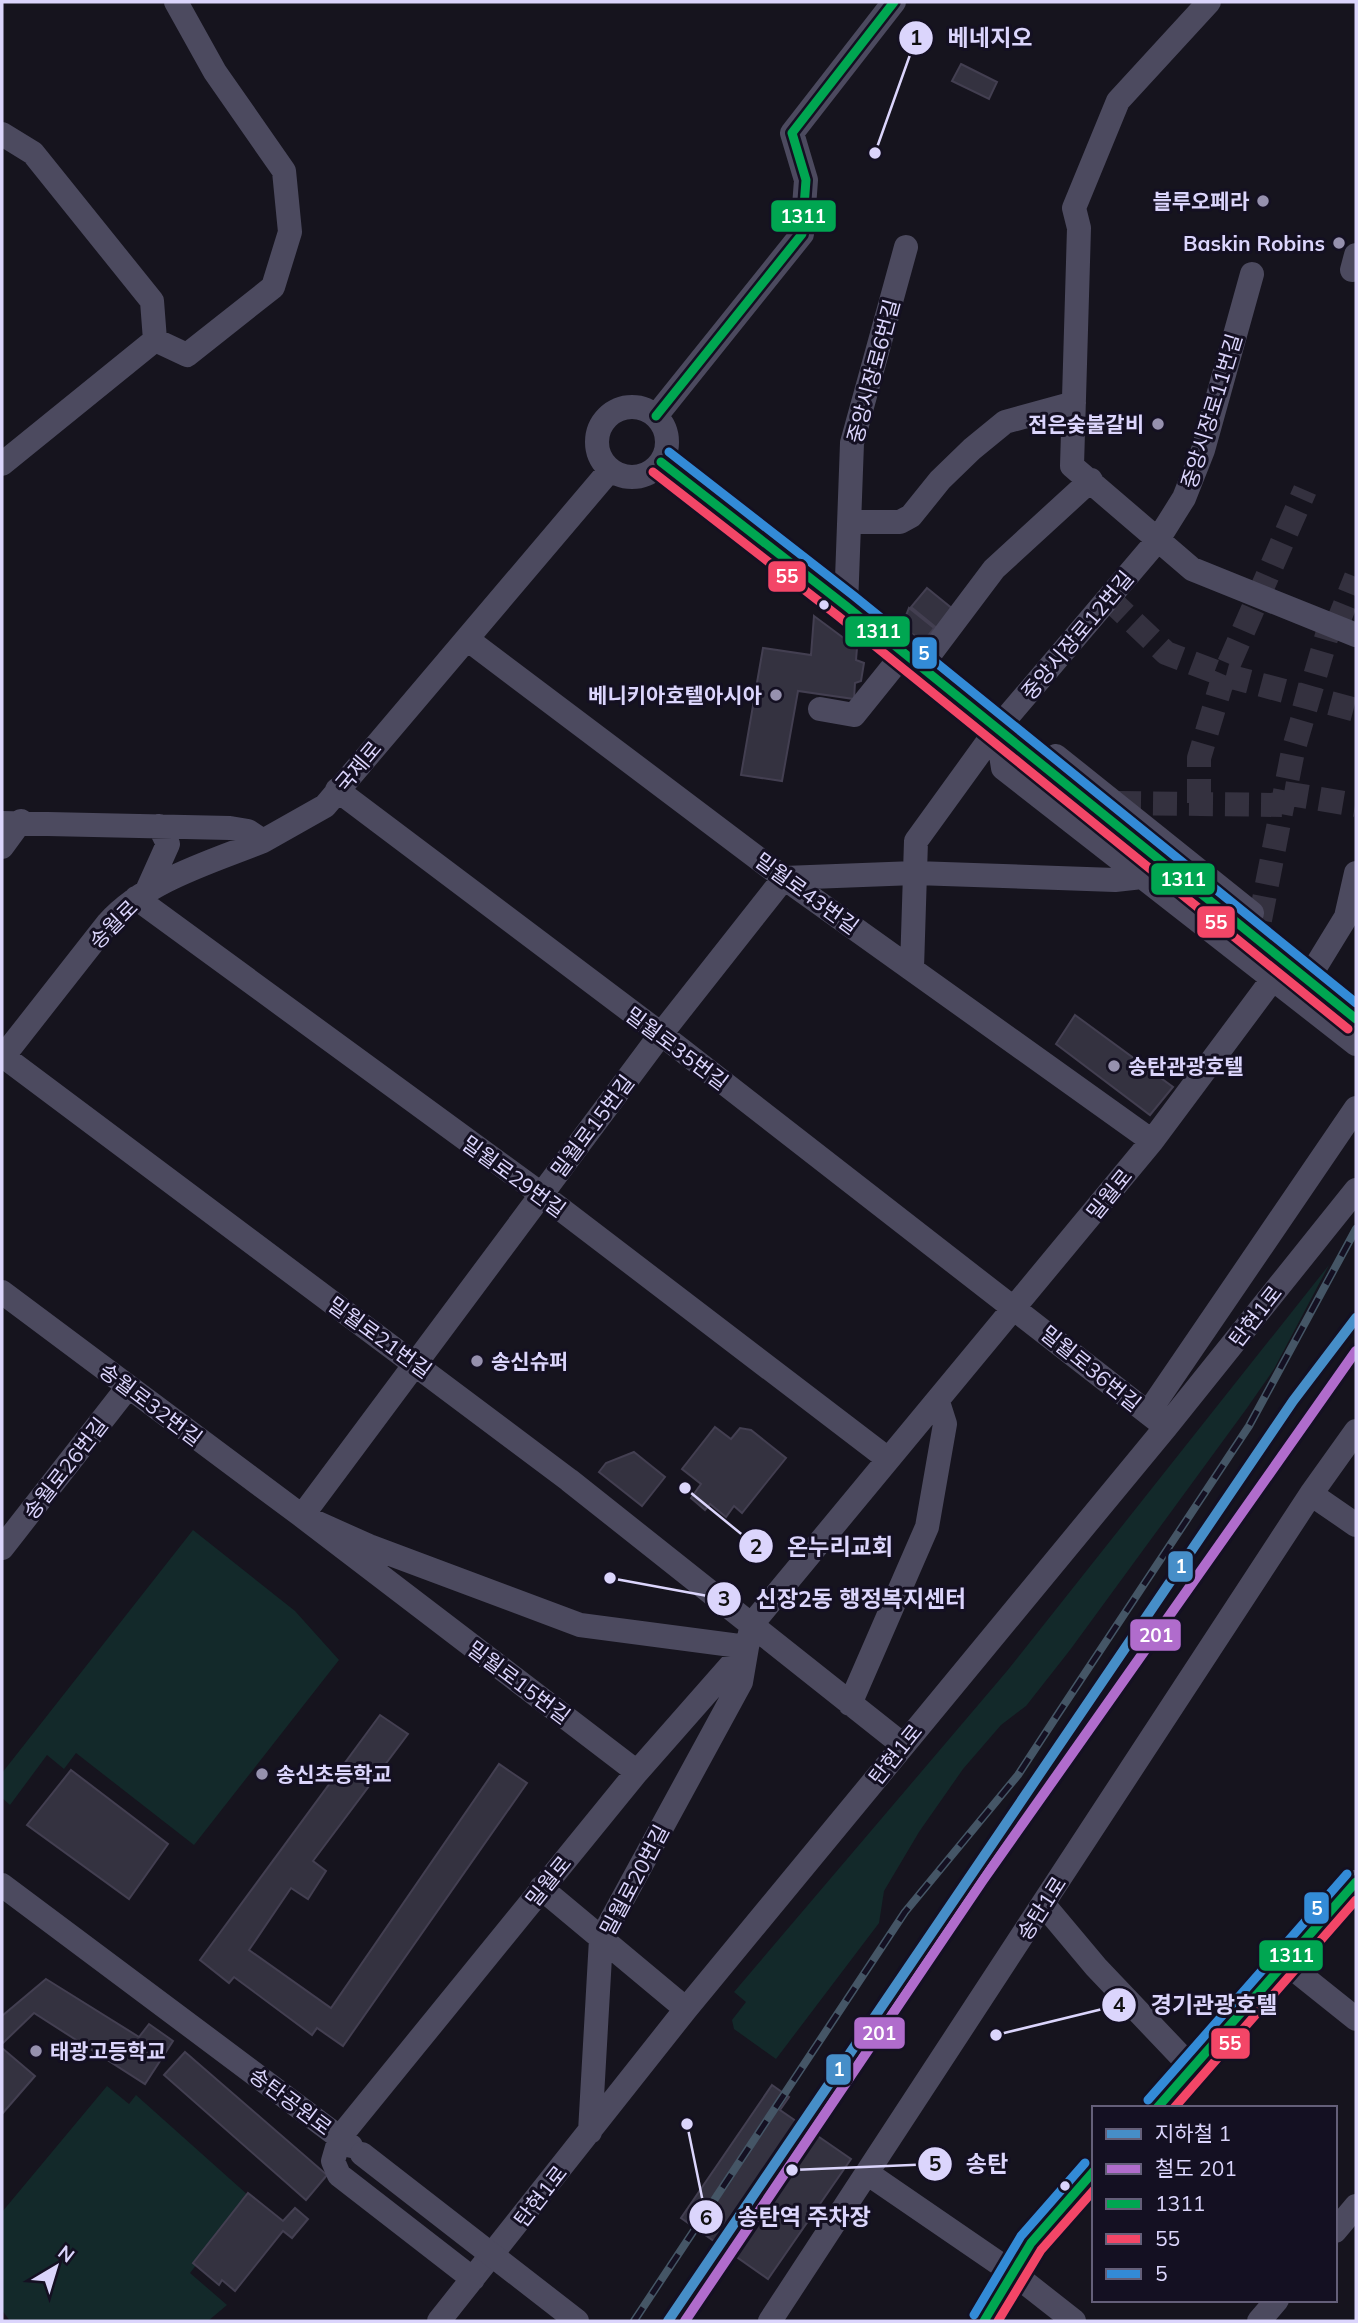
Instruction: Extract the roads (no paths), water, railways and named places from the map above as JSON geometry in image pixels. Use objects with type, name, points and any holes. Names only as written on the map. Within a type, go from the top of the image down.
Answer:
[{"type":"street","points":[[155,340],[187,355],[228,324],[273,287],[290,232],[284,171],[215,72],[176,2]]},
{"type":"street","points":[[656,416],[802,234],[806,180],[792,133],[894,2]]},
{"type":"street","points":[[1209,2],[1118,101],[1074,208],[1079,228],[1072,466],[1192,569],[1356,635]]},
{"type":"street","points":[[2,134],[33,153],[152,301],[155,340]]},
{"type":"street","name":"중앙시장로6번길","points":[[846,606],[852,443],[906,247]]},
{"type":"street","name":"중앙시장로11번길","points":[[1157,541],[1184,498],[1203,450],[1252,274]]},
{"type":"street","points":[[2,464],[155,340]]},
{"type":"street","points":[[850,522],[901,522],[911,516],[940,480],[1004,422],[1074,403]]},
{"type":"street","points":[[629,407],[656,416],[662,424],[667,443],[661,462],[655,470],[637,477],[618,475],[610,470],[603,463],[597,446],[600,427],[605,419],[620,409],[629,407]]},
{"type":"street","points":[[661,462],[846,606],[1356,1019]]},
{"type":"street","name":"국제로","points":[[263,841],[313,815],[337,790],[610,470]]},
{"type":"street","points":[[820,709],[854,715],[912,660],[994,569],[1091,480]]},
{"type":"street","name":"중앙시장로12번길","points":[[997,729],[1157,541]]},
{"type":"street","name":"밀월로43번길","points":[[467,639],[784,878],[1152,1141]]},
{"type":"street","points":[[912,968],[916,841],[997,729]]},
{"type":"street","points":[[997,729],[1003,768],[1356,1044]]},
{"type":"street","points":[[997,729],[1028,734],[1356,999]]},
{"type":"street","name":"밀월로35번길","points":[[337,790],[661,1034],[1016,1307]]},
{"type":"street","points":[[2,847],[11,822],[238,828],[263,841]]},
{"type":"street","points":[[141,895],[168,844],[159,826]]},
{"type":"street","name":"송월로","points":[[3,1057],[108,923],[141,895],[263,841]]},
{"type":"street","points":[[784,878],[915,873],[1115,880],[1142,877]]},
{"type":"street","points":[[1315,967],[1346,917],[1356,873]]},
{"type":"street","name":"밀월로15번길","points":[[636,1772],[302,1516],[661,1034],[784,878]]},
{"type":"street","name":"밀월로29번길","points":[[141,895],[888,1459]]},
{"type":"street","name":"밀월로","points":[[340,2137],[749,1636],[888,1459],[1152,1141],[1272,980]]},
{"type":"street","name":"밀월로21번길","points":[[3,1057],[212,1215],[416,1363],[749,1636]]},
{"type":"street","points":[[1157,1420],[1356,1108]]},
{"type":"street","name":"탄현1로","points":[[439,2321],[686,2009],[903,1745],[1157,1420],[1356,1190]]},
{"type":"street","name":"송월로32번길","points":[[2,1292],[302,1516]]},
{"type":"street","name":"밀월로36번길","points":[[1016,1307],[1157,1420]]},
{"type":"street","name":"송월로26번길","points":[[2,1548],[128,1387]]},
{"type":"street","points":[[850,1704],[927,1527],[945,1424],[938,1402]]},
{"type":"street","name":"송탄1로","points":[[770,2321],[1311,1494],[1356,1431]]},
{"type":"street","points":[[1311,1494],[1356,1525]]},
{"type":"street","points":[[302,1516],[369,1546],[580,1625],[749,1636],[850,1704],[903,1745]]},
{"type":"street","name":"밀월로20번길","points":[[590,2132],[601,1939],[741,1682],[749,1636]]},
{"type":"street","points":[[1159,2106],[1356,1882]]},
{"type":"street","points":[[541,1888],[686,2009]]},
{"type":"street","name":"송탄공원로","points":[[4,1890],[340,2137],[577,2321]]},
{"type":"street","points":[[1044,1905],[1096,1967],[1192,2068]]},
{"type":"street","points":[[1286,1963],[1356,2019]]},
{"type":"street","points":[[340,2137],[333,2161],[339,2175],[473,2279]]},
{"type":"street","points":[[867,2173],[1013,2273],[1074,2321]]},
{"type":"street","points":[[984,2321],[1031,2243],[1092,2173]]},
{"type":"street","points":[[1337,2229],[1356,2206]]},
{"type":"street","points":[[1259,2321],[1275,2302]]},
{"type":"tunnel","points":[[1199,803],[1199,758],[1224,675],[1305,490]]},
{"type":"tunnel","points":[[1336,627],[1356,577]]},
{"type":"tunnel","points":[[1108,598],[1166,653],[1224,675],[1356,710]]},
{"type":"tunnel","points":[[1260,920],[1293,751],[1330,625]]},
{"type":"tunnel","points":[[1284,793],[1356,805]]},
{"type":"tunnel","points":[[1117,803],[1282,805]]},
{"type":"railway","points":[[634,2321],[905,1912],[1018,1775],[1249,1426],[1356,1229]]},
{"type":"metro line","name":"1","points":[[668,2321],[1293,1401],[1356,1318]]},
{"type":"rail line","name":"201","points":[[685,2321],[983,1880],[1356,1351]]},
{"type":"place","name":"베네지오","points":[[875,153]]},
{"type":"place","name":"블루오페라","points":[[1263,201]]},
{"type":"place","name":"Baskin Robins","points":[[1339,243]]},
{"type":"place","name":"전은숮불갈비","points":[[1158,424]]},
{"type":"place","name":"베니키아호텔아시아","points":[[776,695]]},
{"type":"place","name":"송탄관광호텔","points":[[1114,1066]]},
{"type":"place","name":"송신슈퍼","points":[[477,1361]]},
{"type":"place","name":"온누리교회","points":[[685,1488]]},
{"type":"place","name":"신장2동 행정복지센터","points":[[610,1578]]},
{"type":"place","name":"송신초등학교","points":[[262,1774]]},
{"type":"place","name":"경기관광호텔","points":[[996,2035]]},
{"type":"place","name":"태광고등학교","points":[[36,2051]]},
{"type":"place","name":"송탄역 주차장","points":[[687,2124]]},
{"type":"place","name":"송탄","points":[[792,2170]]}]
